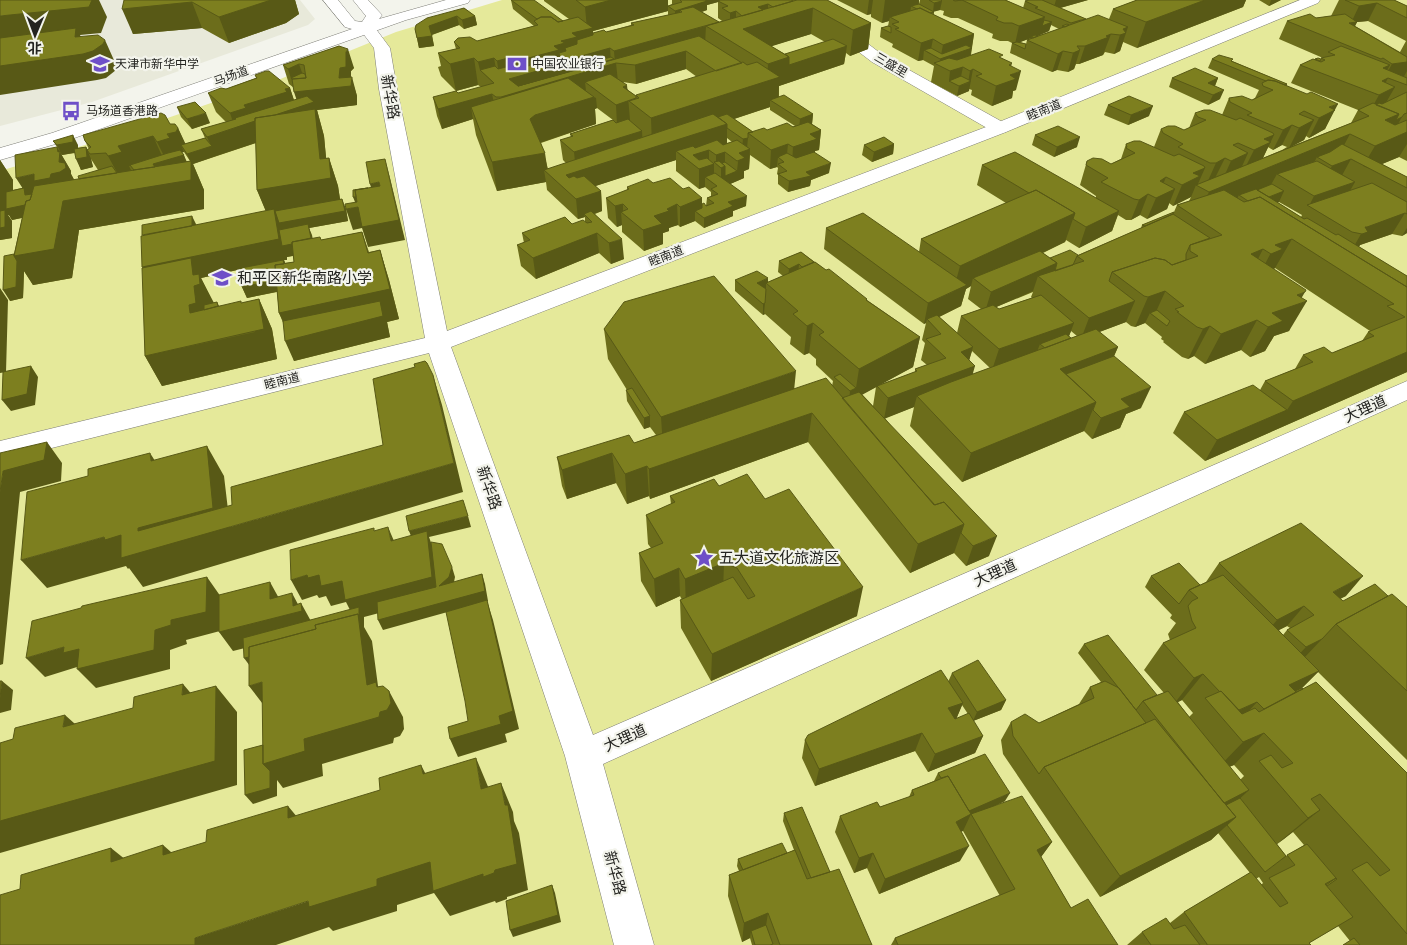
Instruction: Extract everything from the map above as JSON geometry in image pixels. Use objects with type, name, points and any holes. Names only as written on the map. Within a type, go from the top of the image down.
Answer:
[{"type":"street","points":[[319,40],[360,17],[430,0]]},
{"type":"street","points":[[360,17],[463,0]]},
{"type":"street","name":"三盛里","points":[[782,0],[836,28],[878,59],[1000,128]]},
{"type":"street","name":"睦南道","points":[[0,451],[438,343],[1000,128],[1313,0]]},
{"type":"street","points":[[319,40],[332,25],[338,13],[334,4]]},
{"type":"street","name":"新华路","points":[[334,4],[360,17],[382,48],[388,89],[438,343],[583,756],[634,945]]},
{"type":"street","name":"马场道","points":[[0,143],[319,40]]},
{"type":"street","name":"马场道","points":[[0,154],[59,137],[319,40]]},
{"type":"street","name":"大理道","points":[[583,756],[1407,390]]},
{"type":"shaded area","name":"天津市新华中学","points":[[0,0],[300,0],[315,19],[308,25],[92,102],[0,126]]},
{"type":"green space","name":"五大道文化旅游区","points":[[502,0],[1407,0],[1407,945],[0,945],[0,171],[124,133],[278,80],[396,32]]},
{"type":"building","points":[[0,0],[92,0],[89,7],[0,16]]},
{"type":"building","points":[[124,0],[271,0],[219,17],[192,2],[122,9]]},
{"type":"building","points":[[511,0],[534,0],[563,21],[558,22],[551,17],[537,19]]},
{"type":"building","points":[[576,0],[611,0],[585,7]]},
{"type":"building","points":[[680,0],[707,1],[675,11],[668,6],[682,2]]},
{"type":"building","points":[[797,0],[827,0],[871,23],[853,30],[813,8],[743,29],[789,57],[768,64],[706,26]]},
{"type":"building","points":[[929,0],[941,0],[942,1],[934,3]]},
{"type":"building","points":[[962,0],[1005,0],[1045,17],[1019,26],[1012,23],[1004,23],[996,20],[998,17]]},
{"type":"building","points":[[1042,0],[1086,19],[1071,23],[1035,8],[1038,7],[1025,1]]},
{"type":"building","points":[[1137,0],[1205,0],[1146,22],[1113,9]]},
{"type":"building","points":[[1345,0],[1394,0],[1407,6],[1407,18],[1377,3],[1359,6]]},
{"type":"building","points":[[718,1],[793,1],[773,7],[768,4],[758,7],[763,10],[742,16],[736,11],[730,13],[722,8],[728,6]]},
{"type":"building","points":[[919,4],[934,12],[930,13],[911,6]]},
{"type":"building","points":[[693,7],[719,22],[614,51],[610,48],[509,79],[518,86],[699,36],[742,63],[716,71],[686,51],[635,65],[616,63],[501,97],[496,97],[492,94],[438,109],[433,97],[456,91],[458,93],[494,83],[480,70],[495,66],[498,69],[510,66],[514,70],[560,57],[559,53],[566,51],[565,48],[577,44],[577,40],[593,35],[593,33],[604,30],[606,32],[634,25],[631,23],[682,12],[680,10]]},
{"type":"building","points":[[464,8],[475,16],[462,20],[457,16],[429,26],[432,36],[417,38],[416,25],[427,18]]},
{"type":"building","points":[[920,8],[974,34],[943,45],[933,39],[921,43],[895,29],[899,28],[892,24],[899,22],[890,17]]},
{"type":"building","points":[[1310,14],[1316,18],[1345,14],[1357,22],[1349,23],[1407,57],[1407,62],[1392,64],[1383,58],[1381,59],[1287,21]]},
{"type":"building","points":[[1098,15],[1128,27],[1123,29],[1126,33],[1120,35],[1111,34],[1106,36],[1109,37],[1085,46],[1077,46],[1080,50],[1073,53],[1063,51],[1058,54],[1027,40]]},
{"type":"building","points":[[541,17],[551,17],[558,22],[578,17],[593,28],[572,33],[577,37],[561,41],[565,43],[554,46],[559,50],[513,62],[508,58],[497,61],[494,58],[478,62],[474,58],[450,64],[438,53],[460,48],[454,42],[458,38],[470,37],[477,41],[538,25],[534,21]]},
{"type":"building","points":[[1044,20],[1052,22],[1042,26]]},
{"type":"building","points":[[891,27],[891,33],[881,28]]},
{"type":"building","points":[[76,28],[75,37],[98,35],[105,40],[103,44],[93,51],[83,54],[0,66],[0,38]]},
{"type":"building","points":[[833,39],[847,46],[789,65],[789,57],[785,54]]},
{"type":"building","points":[[1012,43],[1026,44],[1025,49]]},
{"type":"building","points":[[966,45],[972,48],[940,59],[924,50],[931,48],[942,54]]},
{"type":"building","points":[[339,46],[348,49],[346,52],[346,67],[340,68],[339,78],[352,77],[351,86],[294,92],[292,79],[306,78],[304,65],[299,64],[288,69],[283,65]]},
{"type":"building","points":[[1341,46],[1390,65],[1383,68],[1407,78],[1407,85],[1388,78],[1382,81],[1395,87],[1379,95],[1300,65],[1313,59],[1321,62],[1325,60],[1321,58],[1335,55],[1328,52]]},
{"type":"building","points":[[989,49],[1003,55],[999,57],[1012,63],[1009,65],[1021,71],[1010,75],[1016,79],[996,86],[976,76],[982,74],[973,69],[970,71],[963,67],[950,71],[934,63],[949,58],[957,60]]},
{"type":"building","points":[[1219,55],[1233,59],[1231,61],[1287,84],[1266,81],[1212,59]]},
{"type":"building","points":[[611,57],[614,59],[518,86],[570,71],[570,68]]},
{"type":"building","points":[[743,62],[747,65],[757,62],[780,77],[651,118],[629,101],[639,98],[636,95]]},
{"type":"building","points":[[1195,68],[1218,78],[1208,83],[1224,90],[1213,95],[1172,78]]},
{"type":"building","points":[[269,71],[290,88],[285,89],[287,92],[244,105],[246,108],[230,113],[208,93],[257,78],[255,75]]},
{"type":"building","points":[[302,73],[305,74],[306,78],[292,79]]},
{"type":"building","points":[[610,74],[627,85],[623,87],[636,96],[636,98],[616,105],[585,82]]},
{"type":"building","points":[[961,76],[971,81],[959,86],[949,81]]},
{"type":"building","points":[[568,78],[594,97],[535,115],[530,119],[545,153],[492,162],[471,107]]},
{"type":"building","points":[[1268,80],[1307,94],[1311,92],[1338,104],[1329,107],[1335,110],[1319,118],[1304,111],[1299,114],[1314,120],[1299,128],[1292,125],[1283,130],[1247,115],[1252,113],[1230,102],[1229,98],[1242,96],[1252,100],[1273,90],[1263,86],[1262,83]]},
{"type":"building","points":[[1407,92],[1407,113],[1396,120],[1399,114],[1376,105],[1382,104]]},
{"type":"building","points":[[784,95],[813,114],[800,119],[770,100]]},
{"type":"building","points":[[307,96],[314,102],[275,115],[255,118],[255,121],[207,137],[201,129],[236,119]]},
{"type":"building","points":[[1129,96],[1153,106],[1131,115],[1108,105]]},
{"type":"building","points":[[195,102],[206,113],[187,119],[177,107]]},
{"type":"building","points":[[1373,103],[1399,114],[1385,120],[1395,125],[1407,120],[1407,132],[1375,146],[1350,134],[1209,192],[1196,185],[1369,116],[1358,110]]},
{"type":"building","points":[[315,109],[320,159],[329,158],[331,178],[257,190],[255,118]]},
{"type":"building","points":[[1210,110],[1236,120],[1240,118],[1274,135],[1264,139],[1271,142],[1254,150],[1238,143],[1233,145],[1248,153],[1231,161],[1225,158],[1216,163],[1210,163],[1178,147],[1183,144],[1163,133],[1161,129],[1175,126],[1184,130],[1206,120],[1198,117],[1195,113]]},
{"type":"building","points":[[161,113],[165,115],[170,124],[175,124],[178,128],[176,132],[167,134],[170,138],[157,142],[153,136],[118,146],[122,152],[108,156],[106,153],[90,154],[87,150],[91,147],[85,141],[83,135]]},
{"type":"building","points":[[713,114],[727,124],[566,175],[569,178],[584,176],[601,191],[576,199],[544,170]]},
{"type":"building","points":[[727,114],[753,132],[748,133],[748,138],[743,139],[727,128],[727,124],[718,117]]},
{"type":"building","points":[[628,119],[642,131],[574,152],[560,140],[573,136],[570,134],[613,120],[616,123]]},
{"type":"building","points":[[808,122],[821,130],[810,134],[817,139],[793,147],[788,144],[771,150],[748,133],[764,128],[767,130],[787,123],[793,127]]},
{"type":"building","points":[[1058,126],[1080,137],[1057,147],[1035,135]]},
{"type":"building","points":[[73,135],[73,142],[57,145],[53,141]]},
{"type":"building","points":[[884,137],[894,144],[874,152],[864,145]]},
{"type":"building","points":[[205,138],[212,146],[187,154],[181,145]]},
{"type":"building","points":[[717,140],[723,145],[737,140],[750,149],[739,153],[745,158],[737,161],[725,152],[716,155],[709,150],[693,155],[699,160],[707,158],[714,164],[699,169],[676,151],[693,146],[695,148]]},
{"type":"building","points":[[1140,141],[1174,156],[1179,154],[1205,168],[1193,173],[1200,176],[1182,185],[1166,177],[1160,181],[1175,189],[1156,198],[1148,194],[1139,200],[1134,199],[1101,182],[1108,178],[1086,165],[1087,161],[1093,158],[1102,159],[1111,164],[1135,153],[1126,148],[1126,144]]},
{"type":"building","points":[[1342,144],[1407,177],[1407,188],[1351,159],[1332,166],[1317,157],[1330,152]]},
{"type":"building","points":[[57,147],[58,152],[60,151],[59,162],[65,163],[66,168],[51,174],[50,178],[34,181],[34,174],[16,178],[15,155]]},
{"type":"building","points":[[86,147],[87,157],[76,159],[74,149]]},
{"type":"building","points":[[180,150],[184,155],[153,164],[155,167],[134,170],[130,165],[168,153]]},
{"type":"building","points":[[814,152],[831,163],[806,172],[811,176],[789,181],[778,174],[787,171],[778,164],[784,162],[778,157],[787,153],[796,158]]},
{"type":"building","points":[[1015,152],[1119,211],[1086,227],[1073,219],[1075,213],[1036,190],[1029,193],[982,165]]},
{"type":"building","points":[[385,159],[399,220],[362,227],[358,207],[346,209],[345,204],[357,202],[355,190],[380,186],[379,182],[370,184],[366,162]]},
{"type":"building","points":[[191,161],[191,180],[63,201],[54,249],[14,256],[26,201],[30,200],[34,186]]},
{"type":"building","points":[[719,161],[725,166],[721,168],[714,162]]},
{"type":"building","points":[[1317,161],[1355,182],[1314,196],[1277,174]]},
{"type":"building","points":[[725,162],[737,171],[725,176],[725,166],[722,163]]},
{"type":"building","points":[[112,166],[117,173],[79,179],[78,176]]},
{"type":"building","points":[[715,173],[747,196],[728,202],[733,206],[704,218],[695,211],[702,208],[704,203],[706,206],[714,203],[707,198],[718,194],[711,189],[717,186],[705,177]]},
{"type":"building","points":[[670,178],[683,189],[689,187],[702,198],[680,207],[677,204],[667,209],[669,211],[654,216],[662,224],[643,230],[621,212],[628,209],[623,204],[615,206],[606,198],[648,179],[653,183]]},
{"type":"building","points":[[1372,183],[1407,202],[1407,214],[1405,213],[1365,227],[1368,232],[1362,234],[1352,232],[1307,205]]},
{"type":"building","points":[[1272,184],[1284,191],[1269,197],[1257,190]]},
{"type":"building","points":[[24,188],[25,195],[32,194],[30,200],[26,201],[25,205],[6,209],[6,192]]},
{"type":"building","points":[[368,188],[355,190],[356,197],[353,197],[353,190]]},
{"type":"building","points":[[1256,189],[1304,219],[1307,218],[1336,235],[1338,234],[1407,276],[1407,287],[1260,197],[1248,201],[1239,195]]},
{"type":"building","points":[[1036,190],[1075,213],[960,266],[921,239]]},
{"type":"building","points":[[1224,190],[1244,202],[1260,197],[1407,287],[1407,352],[1293,401],[1265,381],[1313,362],[1303,355],[1324,347],[1332,353],[1374,336],[1368,332],[1405,317],[1387,306],[1394,304],[1292,239],[1275,245],[1283,249],[1271,254],[1263,249],[1251,254],[1306,290],[1297,295],[1307,301],[1272,313],[1283,321],[1268,327],[1257,320],[1221,334],[1210,326],[1203,329],[1197,327],[1177,312],[1179,312],[1175,309],[1184,306],[1165,291],[1148,297],[1144,296],[1112,272],[1155,258],[1165,260],[1172,265],[1198,256],[1190,251],[1190,245],[1222,235],[1177,205]]},
{"type":"building","points":[[342,199],[345,211],[279,223],[275,211]]},
{"type":"building","points":[[274,209],[279,239],[142,267],[141,236]]},
{"type":"building","points":[[5,210],[5,227],[0,228],[0,211]]},
{"type":"building","points":[[591,211],[622,239],[609,243],[597,233],[533,258],[517,245],[530,240],[522,233],[565,217],[572,224],[583,220],[587,223],[592,222],[584,214]]},
{"type":"building","points":[[1174,212],[1145,226],[1142,225]]},
{"type":"building","points":[[863,213],[967,285],[928,303],[826,228]]},
{"type":"building","points":[[1173,214],[1210,238],[1190,245],[1186,254],[1186,260],[1172,265],[1165,260],[1155,258],[1112,272],[1109,281],[1135,301],[1089,318],[1038,276],[1084,261],[1077,256]]},
{"type":"building","points":[[192,216],[192,226],[142,235],[142,225]]},
{"type":"building","points":[[308,224],[311,238],[282,246],[279,230]]},
{"type":"building","points":[[362,232],[368,253],[380,250],[390,289],[279,313],[275,265],[294,262],[292,242],[320,237],[321,240]]},
{"type":"building","points":[[1070,250],[1078,255],[1073,265],[1055,271],[1057,263],[1050,258]]},
{"type":"building","points":[[1040,251],[1057,263],[991,292],[973,278]]},
{"type":"building","points":[[801,252],[814,262],[802,267],[799,264],[789,269],[779,261]]},
{"type":"building","points":[[14,254],[17,261],[16,287],[3,290],[4,256]]},
{"type":"building","points":[[191,258],[193,275],[199,274],[200,284],[194,286],[196,303],[189,305],[190,313],[241,301],[241,303],[259,299],[264,329],[145,356],[142,268]]},
{"type":"building","points":[[283,260],[284,264],[275,265],[276,280],[242,287],[241,268]]},
{"type":"building","points":[[815,262],[826,270],[829,269],[866,300],[920,337],[859,369],[819,335],[824,332],[813,323],[807,326],[793,314],[798,311],[766,283]]},
{"type":"building","points":[[757,271],[768,278],[757,283],[766,289],[765,303],[763,304],[735,280]]},
{"type":"building","points":[[714,276],[796,371],[661,417],[604,329],[624,302]]},
{"type":"building","points":[[1041,295],[1074,323],[999,349],[961,316],[993,305],[999,309]]},
{"type":"building","points":[[380,301],[383,316],[285,341],[283,321]]},
{"type":"building","points":[[217,302],[218,306],[204,310],[204,305]]},
{"type":"building","points":[[1157,310],[1170,321],[1167,326],[1150,313]]},
{"type":"building","points":[[937,315],[973,347],[961,352],[975,366],[888,398],[877,386],[946,358],[926,339],[941,334],[927,319]]},
{"type":"building","points":[[1096,329],[1118,347],[1060,369],[1096,402],[971,453],[917,396],[951,382]]},
{"type":"building","points":[[1066,334],[1071,338],[1045,348],[1040,344]]},
{"type":"building","points":[[1114,356],[1151,387],[1121,399],[1130,407],[1101,418],[1093,410],[1096,402],[1066,374]]},
{"type":"building","points":[[425,361],[433,375],[454,463],[121,558],[121,535],[105,540],[104,537],[21,560],[27,492],[88,476],[88,469],[150,453],[151,461],[207,446],[213,508],[138,528],[138,531],[232,505],[231,487],[383,445],[373,379],[415,367],[414,364]]},
{"type":"building","points":[[31,366],[27,394],[2,400],[3,372]]},
{"type":"building","points":[[840,374],[856,388],[850,391],[834,377]]},
{"type":"building","points":[[826,378],[934,505],[944,502],[964,524],[918,544],[812,413],[649,469],[647,466],[625,474],[612,453],[562,470],[557,457],[629,435],[634,443]]},
{"type":"building","points":[[1253,385],[1287,410],[1217,440],[1184,412]]},
{"type":"building","points":[[632,388],[650,416],[644,418],[626,390]]},
{"type":"building","points":[[859,392],[997,536],[973,546],[961,533],[964,524],[944,502],[935,505],[842,398]]},
{"type":"building","points":[[47,442],[44,460],[3,471],[0,492],[0,453]]},
{"type":"building","points":[[747,474],[765,499],[789,489],[863,587],[712,654],[680,600],[733,577],[748,599],[755,596],[737,568],[724,563],[685,579],[679,568],[654,579],[639,553],[663,543],[646,515],[675,502],[670,496],[714,479],[719,486]]},
{"type":"building","points":[[463,500],[468,516],[409,531],[406,516]]},
{"type":"building","points":[[1301,523],[1363,576],[1333,592],[1343,601],[1375,584],[1388,596],[1336,624],[1322,639],[1306,647],[1287,630],[1314,615],[1304,606],[1277,620],[1219,563]]},
{"type":"building","points":[[388,527],[391,541],[427,531],[432,577],[345,600],[342,581],[321,586],[319,575],[308,578],[307,575],[291,580],[290,550],[374,528],[374,531]]},
{"type":"building","points":[[431,542],[442,544],[452,567],[449,577],[439,586],[482,574],[485,591],[378,620],[377,602],[436,587]]},
{"type":"building","points":[[1179,563],[1200,585],[1189,590],[1179,604],[1151,576]]},
{"type":"building","points":[[1223,575],[1319,671],[1289,685],[1296,692],[1264,709],[1257,702],[1239,710],[1203,674],[1194,678],[1163,643],[1196,628],[1188,606],[1198,598],[1189,590]]},
{"type":"building","points":[[207,577],[206,612],[171,620],[171,625],[155,630],[154,650],[77,669],[79,649],[63,653],[64,647],[26,658],[32,621],[81,608],[82,606]]},
{"type":"building","points":[[270,582],[270,599],[292,593],[293,606],[301,603],[302,611],[219,632],[219,595]]},
{"type":"building","points":[[1392,594],[1407,607],[1407,691],[1336,624]]},
{"type":"building","points":[[487,600],[513,711],[499,716],[501,724],[450,739],[448,727],[468,721],[446,612]]},
{"type":"building","points":[[359,607],[359,617],[358,614],[315,625],[316,629],[249,647],[249,657],[244,658],[243,638]]},
{"type":"building","points":[[358,614],[367,685],[376,682],[377,687],[383,686],[389,691],[391,703],[387,710],[380,712],[379,717],[304,739],[305,751],[263,764],[262,682],[249,686],[249,647],[316,629],[315,625]]},
{"type":"building","points":[[1108,635],[1157,695],[1143,701],[1136,710],[1084,644]]},
{"type":"building","points":[[978,660],[1006,700],[977,712],[952,673]]},
{"type":"building","points":[[941,670],[963,703],[948,708],[955,719],[969,713],[983,736],[935,754],[922,733],[819,769],[805,740],[808,735]]},
{"type":"building","points":[[0,681],[2,681],[0,698]]},
{"type":"building","points":[[1105,681],[1119,688],[1146,723],[1044,767],[1039,774],[1013,736],[1011,722],[1025,714],[1039,723],[1094,698],[1090,687]]},
{"type":"building","points":[[1316,682],[1407,773],[1407,934],[1352,870],[1367,862],[1380,876],[1390,870],[1320,794],[1311,799],[1320,810],[1308,818],[1259,761],[1271,755],[1282,768],[1293,763],[1264,733],[1243,742],[1205,698],[1221,691],[1242,714],[1255,708],[1259,712]]},
{"type":"building","points":[[183,684],[182,695],[216,686],[215,761],[0,821],[0,743],[13,739],[15,728],[65,715],[63,727],[133,708],[134,697]]},
{"type":"building","points":[[1168,691],[1249,790],[1224,803],[1143,701]]},
{"type":"building","points":[[1155,719],[1236,817],[1120,876],[1044,767]]},
{"type":"building","points":[[263,745],[263,764],[270,771],[270,788],[245,795],[244,750]]},
{"type":"building","points":[[985,754],[1010,793],[969,811],[948,776],[941,778],[938,773]]},
{"type":"building","points":[[476,758],[481,789],[501,783],[505,805],[508,805],[517,864],[495,870],[494,873],[483,877],[483,874],[433,891],[430,862],[377,879],[377,886],[309,907],[308,901],[195,938],[195,945],[0,945],[0,895],[20,889],[21,875],[111,848],[111,862],[163,845],[163,855],[206,842],[207,830],[288,806],[288,818],[380,790],[379,778],[421,765],[423,774]]},
{"type":"building","points":[[948,776],[971,814],[956,822],[969,846],[885,879],[873,853],[859,858],[840,816],[877,802],[880,807],[914,795],[912,790]]},
{"type":"building","points":[[1022,796],[1052,842],[1037,850],[1071,908],[1088,899],[1118,945],[898,945],[895,938],[1015,889],[971,814]]},
{"type":"building","points":[[1240,798],[1286,856],[1265,872],[1227,825],[1236,817],[1226,805]]},
{"type":"building","points":[[802,807],[830,872],[811,878],[784,813]]},
{"type":"building","points":[[782,843],[787,853],[743,870],[738,859]]},
{"type":"building","points":[[1307,844],[1336,878],[1325,884],[1353,917],[1309,943],[1311,945],[1207,945],[1184,912],[1251,872],[1280,907],[1288,903],[1269,878],[1295,865],[1287,855]]},
{"type":"building","points":[[795,850],[807,879],[839,869],[872,945],[780,945],[768,913],[744,923],[729,875]]},
{"type":"building","points":[[1336,878],[1337,879],[1326,885]]},
{"type":"building","points":[[552,885],[558,915],[510,930],[506,901]]},
{"type":"building","points":[[1166,918],[1174,929],[1185,925],[1200,945],[1151,945],[1142,932]]},
{"type":"building","points":[[766,925],[773,944],[755,945],[751,931]]},
{"type":"building","points":[[1354,938],[1360,945],[1343,945]]},
{"type":"place","name":"天津市新华中学","points":[[100,64]]},
{"type":"place","name":"中国农业银行","points":[[517,64]]},
{"type":"place","name":"马场道香港路","points":[[71,111]]},
{"type":"place","name":"和平区新华南路小学","points":[[222,278]]},
{"type":"place","name":"五大道文化旅游区","points":[[704,558]]}]
